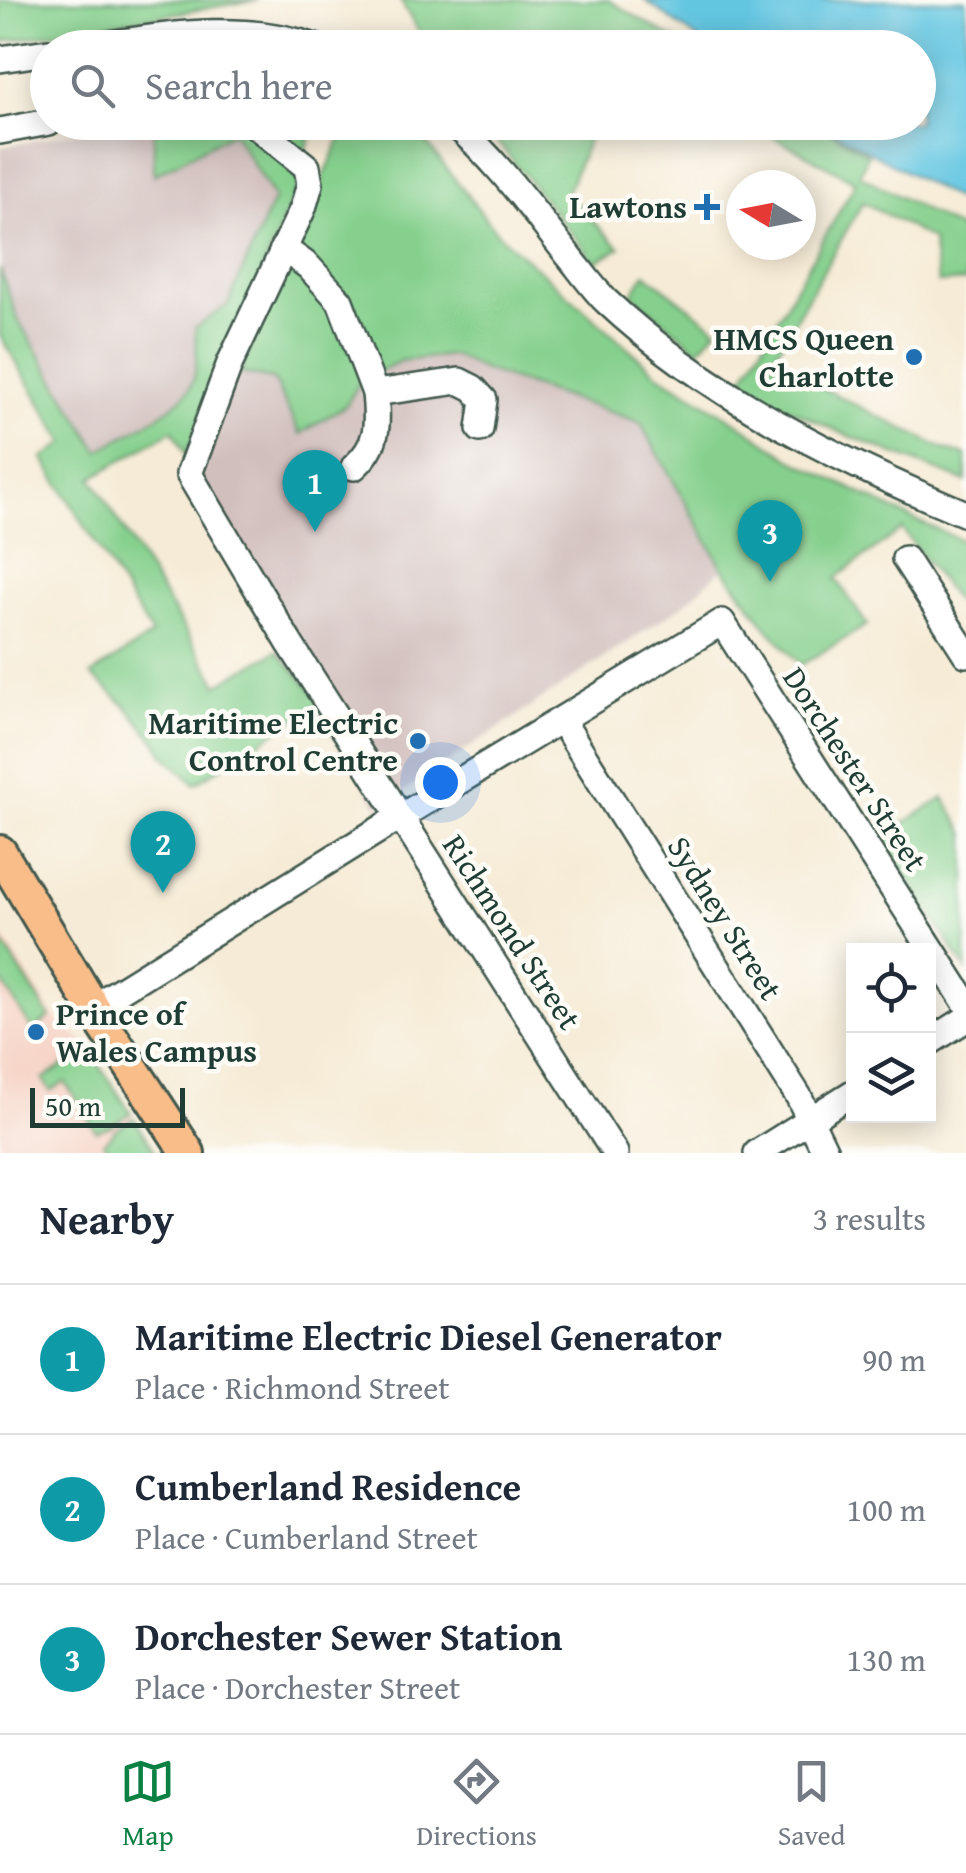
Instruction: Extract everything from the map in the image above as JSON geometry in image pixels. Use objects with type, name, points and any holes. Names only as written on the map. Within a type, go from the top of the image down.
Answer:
[{"type":"main road","points":[[0,852],[93,1007],[188,1153]]},
{"type":"street","points":[[0,59],[30,55]]},
{"type":"street","points":[[0,131],[30,125]]},
{"type":"street","points":[[273,140],[307,167],[310,184],[284,248],[308,266],[340,301],[376,392],[377,427],[373,443],[354,467]]},
{"type":"street","points":[[472,140],[604,299],[663,350],[800,436],[966,516]]},
{"type":"street","name":"Richmond Street","points":[[284,248],[230,363],[190,474],[290,644],[615,1153]]},
{"type":"street","points":[[376,392],[459,382],[473,388],[484,400],[480,428]]},
{"type":"street","points":[[905,560],[966,654]]},
{"type":"street","name":"Dorchester Street","points":[[562,720],[722,622],[966,1003]]},
{"type":"street","points":[[93,1007],[562,720]]},
{"type":"street","name":"Sydney Street","points":[[562,720],[800,1097],[826,1153]]},
{"type":"street","points":[[936,1038],[966,1019]]},
{"type":"street","points":[[757,1153],[846,1097]]},
{"type":"shaded area","points":[[36,140],[154,140],[155,175],[218,140],[238,140],[274,198],[228,305],[195,328],[198,353],[190,388],[174,405],[99,451],[18,320],[0,269],[0,147]]},
{"type":"shaded area","points":[[453,355],[484,370],[640,422],[723,568],[683,605],[379,808],[277,651],[289,644],[186,455],[222,367],[273,379],[360,382],[400,361]]},
{"type":"shaded area","name":"Prince of Wales Campus","points":[[0,931],[55,1018],[88,1046],[156,1153],[0,1153]]},
{"type":"green space","points":[[0,0],[258,0],[74,30],[30,30],[30,37],[0,42]]},
{"type":"green space","points":[[400,0],[608,0],[658,30],[418,30]]},
{"type":"green space","points":[[154,140],[218,140],[154,175]]},
{"type":"green space","points":[[238,140],[259,140],[301,178],[186,455],[173,430],[92,478],[218,684],[277,651],[322,702],[195,784],[164,755],[125,705],[91,675],[152,635],[43,458],[65,443],[0,336],[0,269],[18,320],[99,451],[161,414],[189,389],[196,367],[195,328],[228,305],[274,198]]},
{"type":"green space","points":[[287,140],[310,140],[304,156]]},
{"type":"green space","points":[[340,140],[424,140],[498,234],[659,375],[791,459],[966,542],[966,615],[902,529],[836,578],[867,625],[801,665],[723,568],[640,422],[484,370],[453,355],[400,361],[360,382],[346,405],[300,434],[273,379],[240,373]]},
{"type":"green space","points":[[496,140],[588,140],[566,194],[620,248],[595,262]]},
{"type":"green space","points":[[779,140],[844,140],[868,154],[860,175],[966,233],[966,281],[938,283],[932,240],[863,202],[771,362],[946,450],[966,455],[966,482],[761,396],[743,379],[811,260],[816,260],[816,252],[856,182]]},
{"type":"green space","points":[[645,273],[717,329],[698,350],[632,294]]},
{"type":"green space","points":[[944,798],[966,834],[966,970],[881,837]]},
{"type":"green space","points":[[0,939],[50,1017],[33,1031],[0,979]]},
{"type":"green space","points":[[89,1049],[131,1113],[96,1131],[65,1082],[50,1091],[43,1079]]},
{"type":"green space","points":[[134,1118],[156,1153],[110,1153],[103,1142]]},
{"type":"water","points":[[645,0],[966,0],[966,205],[849,140],[936,140],[936,30],[685,30]]},
{"type":"place","name":"Lawtons","points":[[707,207]]},
{"type":"place","name":"HMCS Queen Charlotte","points":[[914,357]]},
{"type":"place","name":"Maritime Electric Diesel Generator","points":[[315,532]]},
{"type":"place","name":"Dorchester Sewer Station","points":[[770,582]]},
{"type":"place","name":"Maritime Electric Control Centre","points":[[418,741]]},
{"type":"place","name":"Cumberland Residence","points":[[163,893]]},
{"type":"place","name":"Prince of Wales Campus","points":[[36,1032]]}]
